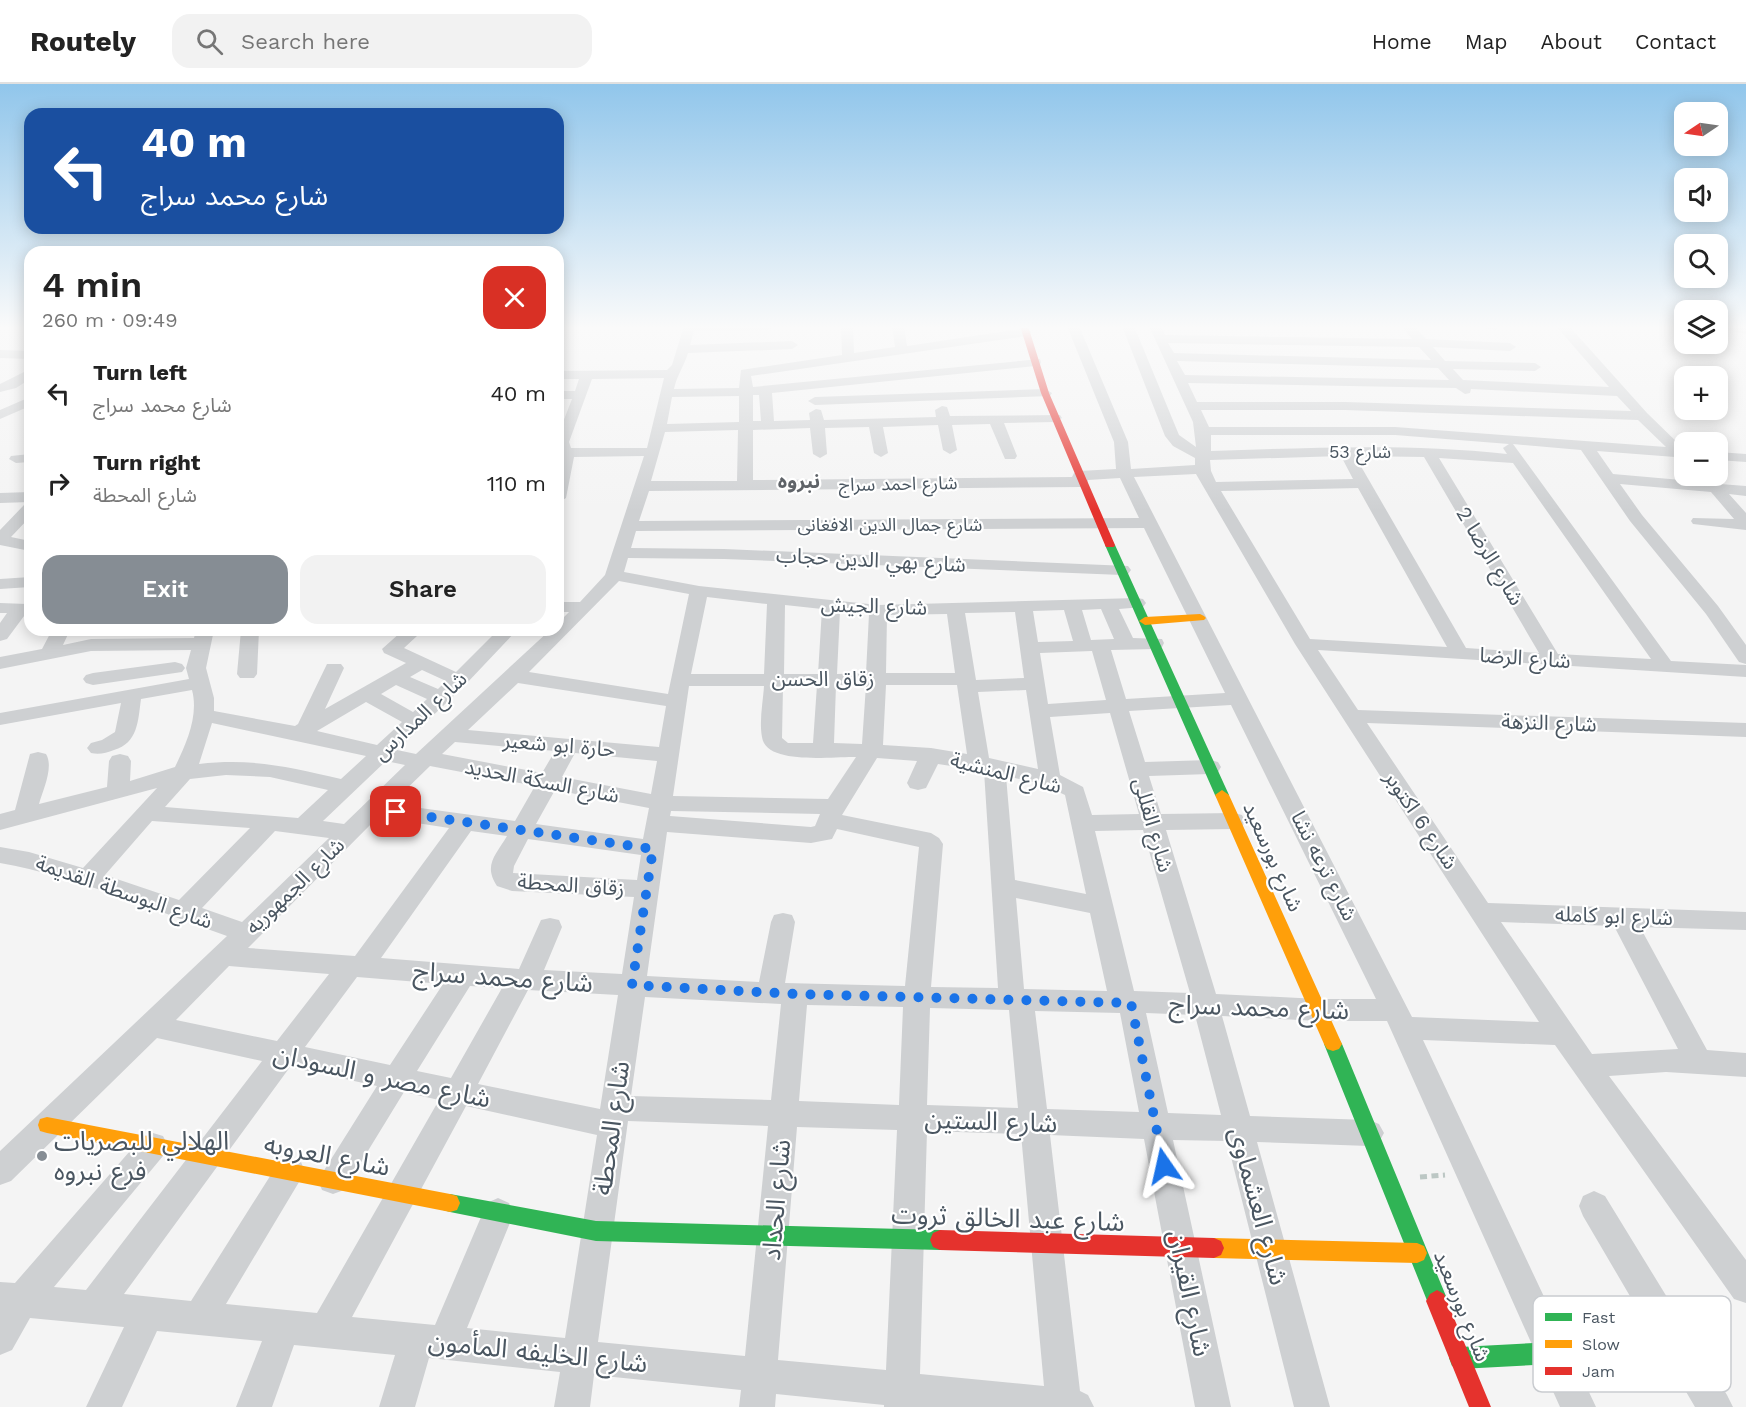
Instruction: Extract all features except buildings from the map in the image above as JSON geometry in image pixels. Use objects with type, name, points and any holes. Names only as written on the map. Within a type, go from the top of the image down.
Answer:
[{"type":"street","points":[[565,420],[579,399],[583,388]]},
{"type":"street","points":[[617,564],[653,452],[667,388]]},
{"type":"street","points":[[745,485],[746,388]]},
{"type":"street","points":[[666,393],[746,392],[791,388]]},
{"type":"street","points":[[813,388],[820,454]]},
{"type":"street","points":[[881,453],[883,388]]},
{"type":"street","points":[[937,388],[950,450]]},
{"type":"street","points":[[815,401],[939,397],[975,388]]},
{"type":"street","points":[[1029,388],[1045,393]]},
{"type":"street","name":"شارع بورسعيد","points":[[1043,388],[1081,479],[1319,1010],[1480,1407]]},
{"type":"street","name":"شارع ترعه نشا","points":[[1098,388],[1121,442],[1125,474],[1200,618],[1400,1019],[1533,1308]]},
{"type":"street","points":[[1152,388],[1172,436],[1206,471],[1363,483]]},
{"type":"street","points":[[1185,388],[1203,431],[1206,471]]},
{"type":"street","points":[[1462,388],[1505,439],[1516,459],[1666,667]]},
{"type":"street","points":[[1535,388],[1622,392]]},
{"type":"street","points":[[1618,388],[1642,416],[1674,446]]},
{"type":"street","points":[[765,391],[768,427]]},
{"type":"street","points":[[564,396],[579,399]]},
{"type":"street","points":[[564,403],[579,399]]},
{"type":"street","points":[[0,416],[24,404]]},
{"type":"street","points":[[1192,406],[1345,406],[1642,416]]},
{"type":"street","points":[[0,416],[24,418]]},
{"type":"street","points":[[658,428],[746,428],[1055,418]]},
{"type":"street","points":[[996,420],[1011,456]]},
{"type":"street","points":[[1203,431],[1395,431],[1674,453]]},
{"type":"street","points":[[1587,447],[1636,518],[1712,610],[1746,658]]},
{"type":"street","points":[[1345,451],[1460,654]]},
{"type":"street","name":"شارع 53","points":[[1206,471],[1345,451],[1428,452],[1516,459]]},
{"type":"street","points":[[564,453],[653,452]]},
{"type":"street","name":"شارع الرضا 2","points":[[1428,452],[1552,659]]},
{"type":"street","points":[[1728,457],[1746,458]]},
{"type":"street","name":"شارع احمد سراج","points":[[641,486],[1081,479],[1125,474],[1206,471]]},
{"type":"street","name":"شارع 6 اكتوبر","points":[[1206,471],[1304,644],[1562,1034],[1746,1287]]},
{"type":"street","points":[[1610,478],[1746,491]]},
{"type":"street","points":[[1713,486],[1746,524]]},
{"type":"street","points":[[0,498],[24,497]]},
{"type":"street","points":[[0,539],[24,514]]},
{"type":"street","points":[[1699,521],[1746,524]]},
{"type":"street","name":"شارع جمال الدين الافغانى","points":[[629,525],[1150,523]]},
{"type":"street","points":[[0,539],[24,545]]},
{"type":"street","name":"شارع بهي الدين حجاب","points":[[617,564],[724,554],[1122,570]]},
{"type":"street","name":"شارع الجيش","points":[[617,564],[699,591],[878,610],[1137,603]]},
{"type":"street","name":"شارع الجمهوريه","points":[[564,627],[603,590],[617,564]]},
{"type":"street","points":[[0,584],[24,582]]},
{"type":"street","name":"شارع المحطة","points":[[572,1407],[653,849],[678,691],[699,591]]},
{"type":"street","points":[[772,680],[776,600]]},
{"type":"street","points":[[1108,604],[1126,645]]},
{"type":"street","name":"شارع القللى","points":[[1071,605],[1118,706],[1206,1005]]},
{"type":"street","points":[[823,750],[831,606]]},
{"type":"street","points":[[1023,606],[1050,780]]},
{"type":"street","points":[[564,607],[585,607]]},
{"type":"street","points":[[0,609],[21,608],[0,635]]},
{"type":"street","points":[[954,608],[966,682],[987,764],[1068,1407]]},
{"type":"street","points":[[878,610],[874,738],[871,750],[832,813],[923,839],[931,844],[917,997],[903,1398]]},
{"type":"street","points":[[1145,621],[1200,618]]},
{"type":"street","points":[[49,653],[59,636]]},
{"type":"street","points":[[0,663],[49,653],[94,638],[202,636]]},
{"type":"street","points":[[167,689],[175,669],[202,636]]},
{"type":"street","points":[[88,878],[184,772],[194,752],[204,715],[204,698],[196,668],[202,636]]},
{"type":"street","points":[[247,675],[250,636]]},
{"type":"street","points":[[408,636],[391,649],[459,680]]},
{"type":"street","name":"شارع المدارس","points":[[304,826],[459,680],[502,636]]},
{"type":"street","name":"شارع الجمهوريه","points":[[0,1171],[152,1026],[422,760],[555,636]]},
{"type":"street","points":[[1030,648],[1155,643]]},
{"type":"street","name":"شارع الرضا","points":[[1304,644],[1746,671]]},
{"type":"street","points":[[302,730],[422,663]]},
{"type":"street","points":[[302,730],[334,668]]},
{"type":"street","points":[[93,679],[175,669]]},
{"type":"street","name":"زقاق الحسن","points":[[514,676],[678,691],[772,680],[877,679],[1035,684]]},
{"type":"street","points":[[396,677],[440,698]]},
{"type":"street","name":"شارع المنشية","points":[[772,680],[772,738],[775,744],[783,749],[871,750],[931,755],[987,764],[1069,786],[1075,792],[1084,824],[1127,1002]]},
{"type":"street","points":[[0,719],[198,682]]},
{"type":"street","points":[[366,694],[415,721]]},
{"type":"street","points":[[98,748],[119,742],[124,736],[132,696]]},
{"type":"street","points":[[1039,711],[1239,698]]},
{"type":"street","points":[[75,726],[81,704]]},
{"type":"street","name":"شارع السكة الحديد","points":[[204,715],[302,730],[381,752],[549,783],[659,813],[818,835],[824,833],[832,813]]},
{"type":"street","name":"شارع النزهة","points":[[1352,716],[1746,730]]},
{"type":"street","name":"حارة ابو شعير","points":[[451,735],[668,755]]},
{"type":"street","name":"زقاق المحطة","points":[[568,746],[502,866],[501,874],[505,880],[647,890]]},
{"type":"street","points":[[918,783],[931,755]]},
{"type":"street","points":[[24,818],[36,778],[38,759]]},
{"type":"street","points":[[118,792],[120,761]]},
{"type":"street","points":[[1136,769],[1210,766]]},
{"type":"street","points":[[0,822],[24,818],[184,772],[226,768],[270,770],[345,787]]},
{"type":"street","points":[[373,808],[653,849]]},
{"type":"street","points":[[147,813],[270,822],[348,833]]},
{"type":"street","points":[[1084,824],[1234,821]]},
{"type":"street","points":[[184,911],[270,822]]},
{"type":"street","points":[[93,1308],[283,1054],[355,966],[465,822]]},
{"type":"street","name":"شارع البوسطة القديمة","points":[[0,855],[29,860],[88,878],[246,933]]},
{"type":"street","points":[[1004,886],[1102,906]]},
{"type":"street","name":"شارع ابو كامله","points":[[1482,912],[1746,921]]},
{"type":"street","points":[[1621,915],[1698,1060]]},
{"type":"street","name":"شارع الحداد","points":[[759,1391],[784,1114],[783,922]]},
{"type":"street","points":[[326,1331],[458,1092],[524,979],[550,927]]},
{"type":"street","name":"شارع محمد سراج","points":[[223,956],[463,975],[783,993],[1127,1002],[1319,1010],[1562,1034]]},
{"type":"street","points":[[333,1180],[463,975]]},
{"type":"street","name":"شارع القيران","points":[[1127,1002],[1156,1126],[1213,1407]]},
{"type":"street","name":"شارع العشماوى","points":[[1206,1005],[1312,1407]]},
{"type":"street","name":"شارع مصر و السودان","points":[[152,1026],[458,1092],[613,1117]]},
{"type":"street","points":[[1587,1066],[1642,1060],[1698,1060],[1746,1065]]},
{"type":"street","name":"شارع الستين","points":[[613,1117],[784,1114],[1369,1133]]},
{"type":"street","name":"شارع العروبه","points":[[47,1125],[596,1231]]},
{"type":"street","points":[[0,1338],[11,1299],[153,1146]]},
{"type":"street","points":[[199,1318],[290,1172]]},
{"type":"street","points":[[1594,1206],[1648,1296]]},
{"type":"street","points":[[398,1407],[498,1213]]},
{"type":"street","name":"شارع عبد الخالق ثروت","points":[[596,1231],[1418,1253]]},
{"type":"street","name":"شارع الخليفه المأمون","points":[[11,1299],[579,1356],[759,1391],[1068,1407]]},
{"type":"street","points":[[104,1407],[148,1313]]},
{"type":"street","points":[[254,1407],[284,1327]]},
{"type":"street","points":[[1460,1358],[1533,1354]]},
{"type":"street","name":"شارع ترعه نشا","points":[[1571,1392],[1578,1407]]},
{"type":"street","points":[[1706,1392],[1715,1407]]},
{"type":"path","points":[[1388,1180],[1470,1172]]},
{"type":"traffic: fast","points":[[1110,545],[1222,795]]},
{"type":"traffic: fast","points":[[1333,1044],[1437,1301]]},
{"type":"traffic: fast","points":[[450,1203],[596,1231],[940,1240]]},
{"type":"traffic: fast","points":[[1460,1358],[1533,1354]]},
{"type":"traffic: slow","points":[[1145,621],[1200,618]]},
{"type":"traffic: slow","points":[[1222,795],[1333,1044]]},
{"type":"traffic: slow","points":[[47,1125],[450,1203]]},
{"type":"traffic: slow","points":[[1214,1248],[1417,1253]]},
{"type":"traffic: jam","points":[[1043,388],[1110,545]]},
{"type":"traffic: jam","points":[[940,1240],[1214,1248]]},
{"type":"traffic: jam","points":[[1437,1301],[1480,1407]]},
{"type":"place","name":"الهلالي للبصريات فرع نبروه","points":[[42,1156]]},
{"type":"district","name":"نبروه","points":[[799,481]]},
{"type":"route","points":[[396,812],[653,849],[632,985],[795,994],[1131,1003],[1164,1166]]}]
